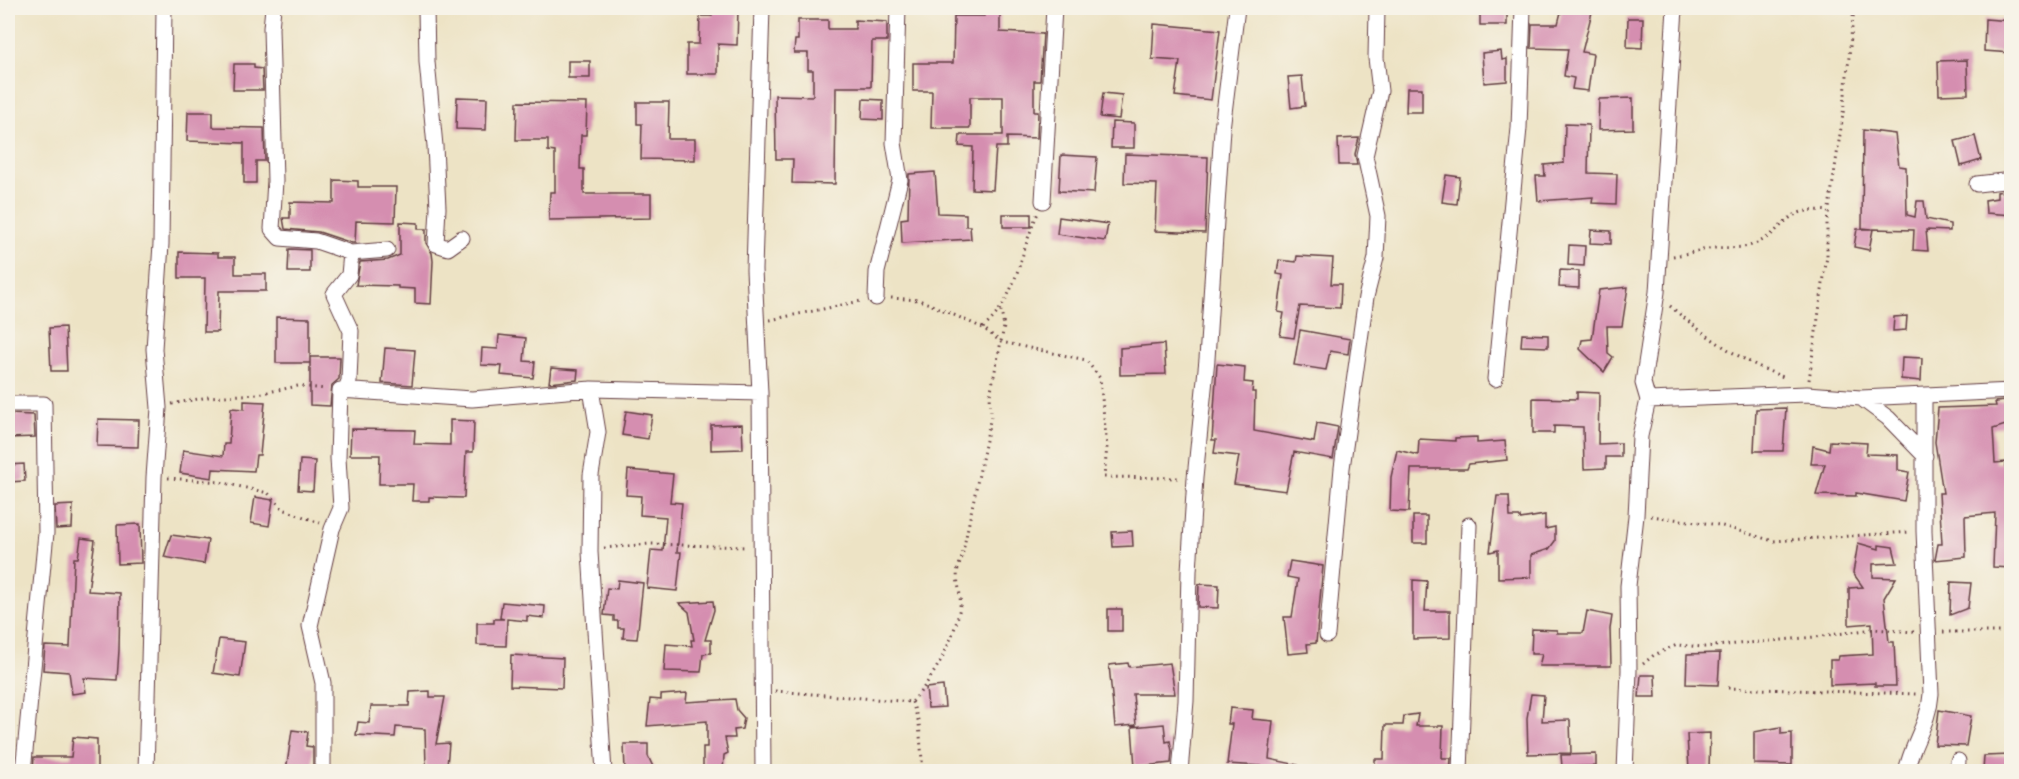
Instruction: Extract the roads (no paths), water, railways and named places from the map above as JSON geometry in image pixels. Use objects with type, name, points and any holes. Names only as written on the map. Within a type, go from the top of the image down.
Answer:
[{"type":"street","points":[[146,771],[154,477],[159,408],[154,349],[161,244],[164,8]]},
{"type":"street","points":[[273,8],[271,28],[275,182],[272,229],[280,238],[316,241],[351,253],[387,250]]},
{"type":"street","points":[[426,8],[427,62],[436,156],[436,244],[448,248],[462,238]]},
{"type":"street","points":[[762,8],[754,270],[760,393],[763,771]]},
{"type":"street","points":[[876,298],[877,272],[900,180],[894,143],[898,8]]},
{"type":"street","points":[[1043,201],[1054,8]]},
{"type":"street","points":[[1180,771],[1186,701],[1189,571],[1195,478],[1207,359],[1222,129],[1237,8]]},
{"type":"street","points":[[1327,635],[1342,468],[1366,297],[1376,258],[1378,216],[1365,156],[1380,91],[1376,58],[1377,8]]},
{"type":"street","points":[[1495,380],[1519,128],[1523,8]]},
{"type":"street","points":[[1625,771],[1629,678],[1629,586],[1636,516],[1640,436],[1648,400],[1643,383],[1657,292],[1675,8]]},
{"type":"street","points":[[1977,184],[2012,180]]},
{"type":"street","points":[[323,771],[323,682],[310,626],[332,529],[341,508],[338,458],[342,390],[349,381],[351,331],[334,294],[349,275],[351,253]]},
{"type":"street","points":[[342,390],[472,399],[591,389],[760,393]]},
{"type":"street","points":[[591,389],[598,432],[591,475],[590,552],[604,771]]},
{"type":"street","points":[[1648,400],[1807,394],[1861,398],[2012,391]]},
{"type":"street","points":[[1906,771],[1914,746],[1929,716],[1931,694],[1924,531],[1924,396]]},
{"type":"street","points":[[1861,398],[1888,418],[1925,456]]},
{"type":"street","points":[[8,404],[44,404],[46,533],[23,771]]},
{"type":"street","points":[[1460,771],[1469,525]]}]
